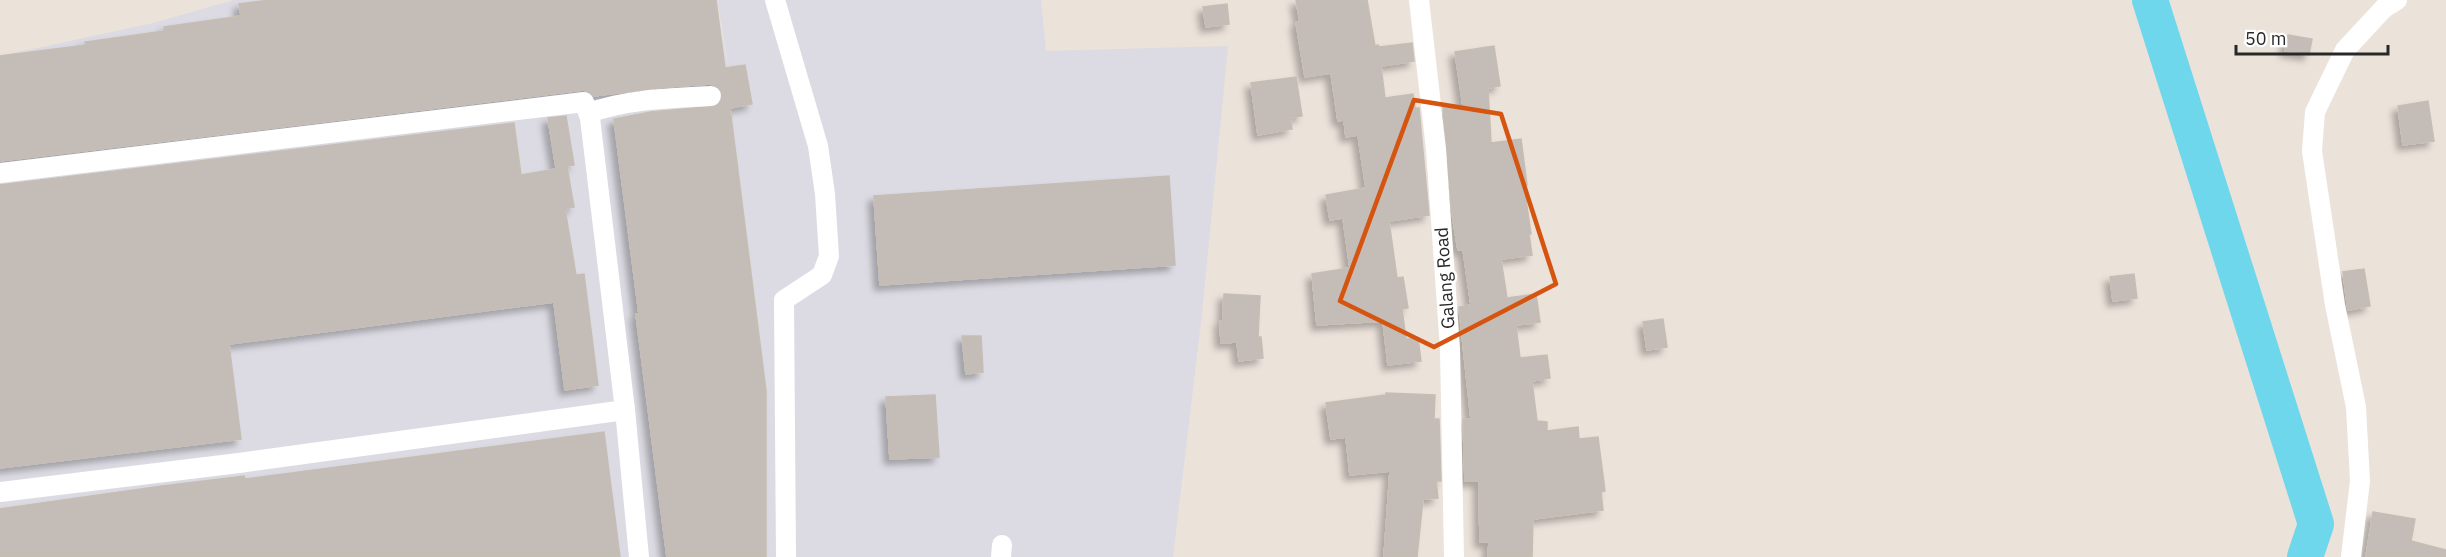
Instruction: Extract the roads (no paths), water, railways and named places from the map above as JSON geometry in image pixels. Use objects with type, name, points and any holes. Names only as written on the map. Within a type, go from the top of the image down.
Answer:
[{"type":"street","points":[[775,0],[818,146],[825,194],[829,256],[822,275],[784,300],[786,557]]},
{"type":"street","name":"Galang Road","points":[[1419,0],[1436,149],[1450,349],[1454,557]]},
{"type":"street","points":[[2350,557],[2360,481],[2356,406],[2336,306],[2312,151],[2315,112],[2345,50],[2384,8],[2397,0]]},
{"type":"street","points":[[589,113],[603,108],[641,102],[711,96]]},
{"type":"street","points":[[0,173],[584,102],[589,113],[625,410],[639,557]]},
{"type":"street","points":[[0,492],[239,463],[625,410]]},
{"type":"waterway","points":[[2150,0],[2316,524],[2305,557]]}]
